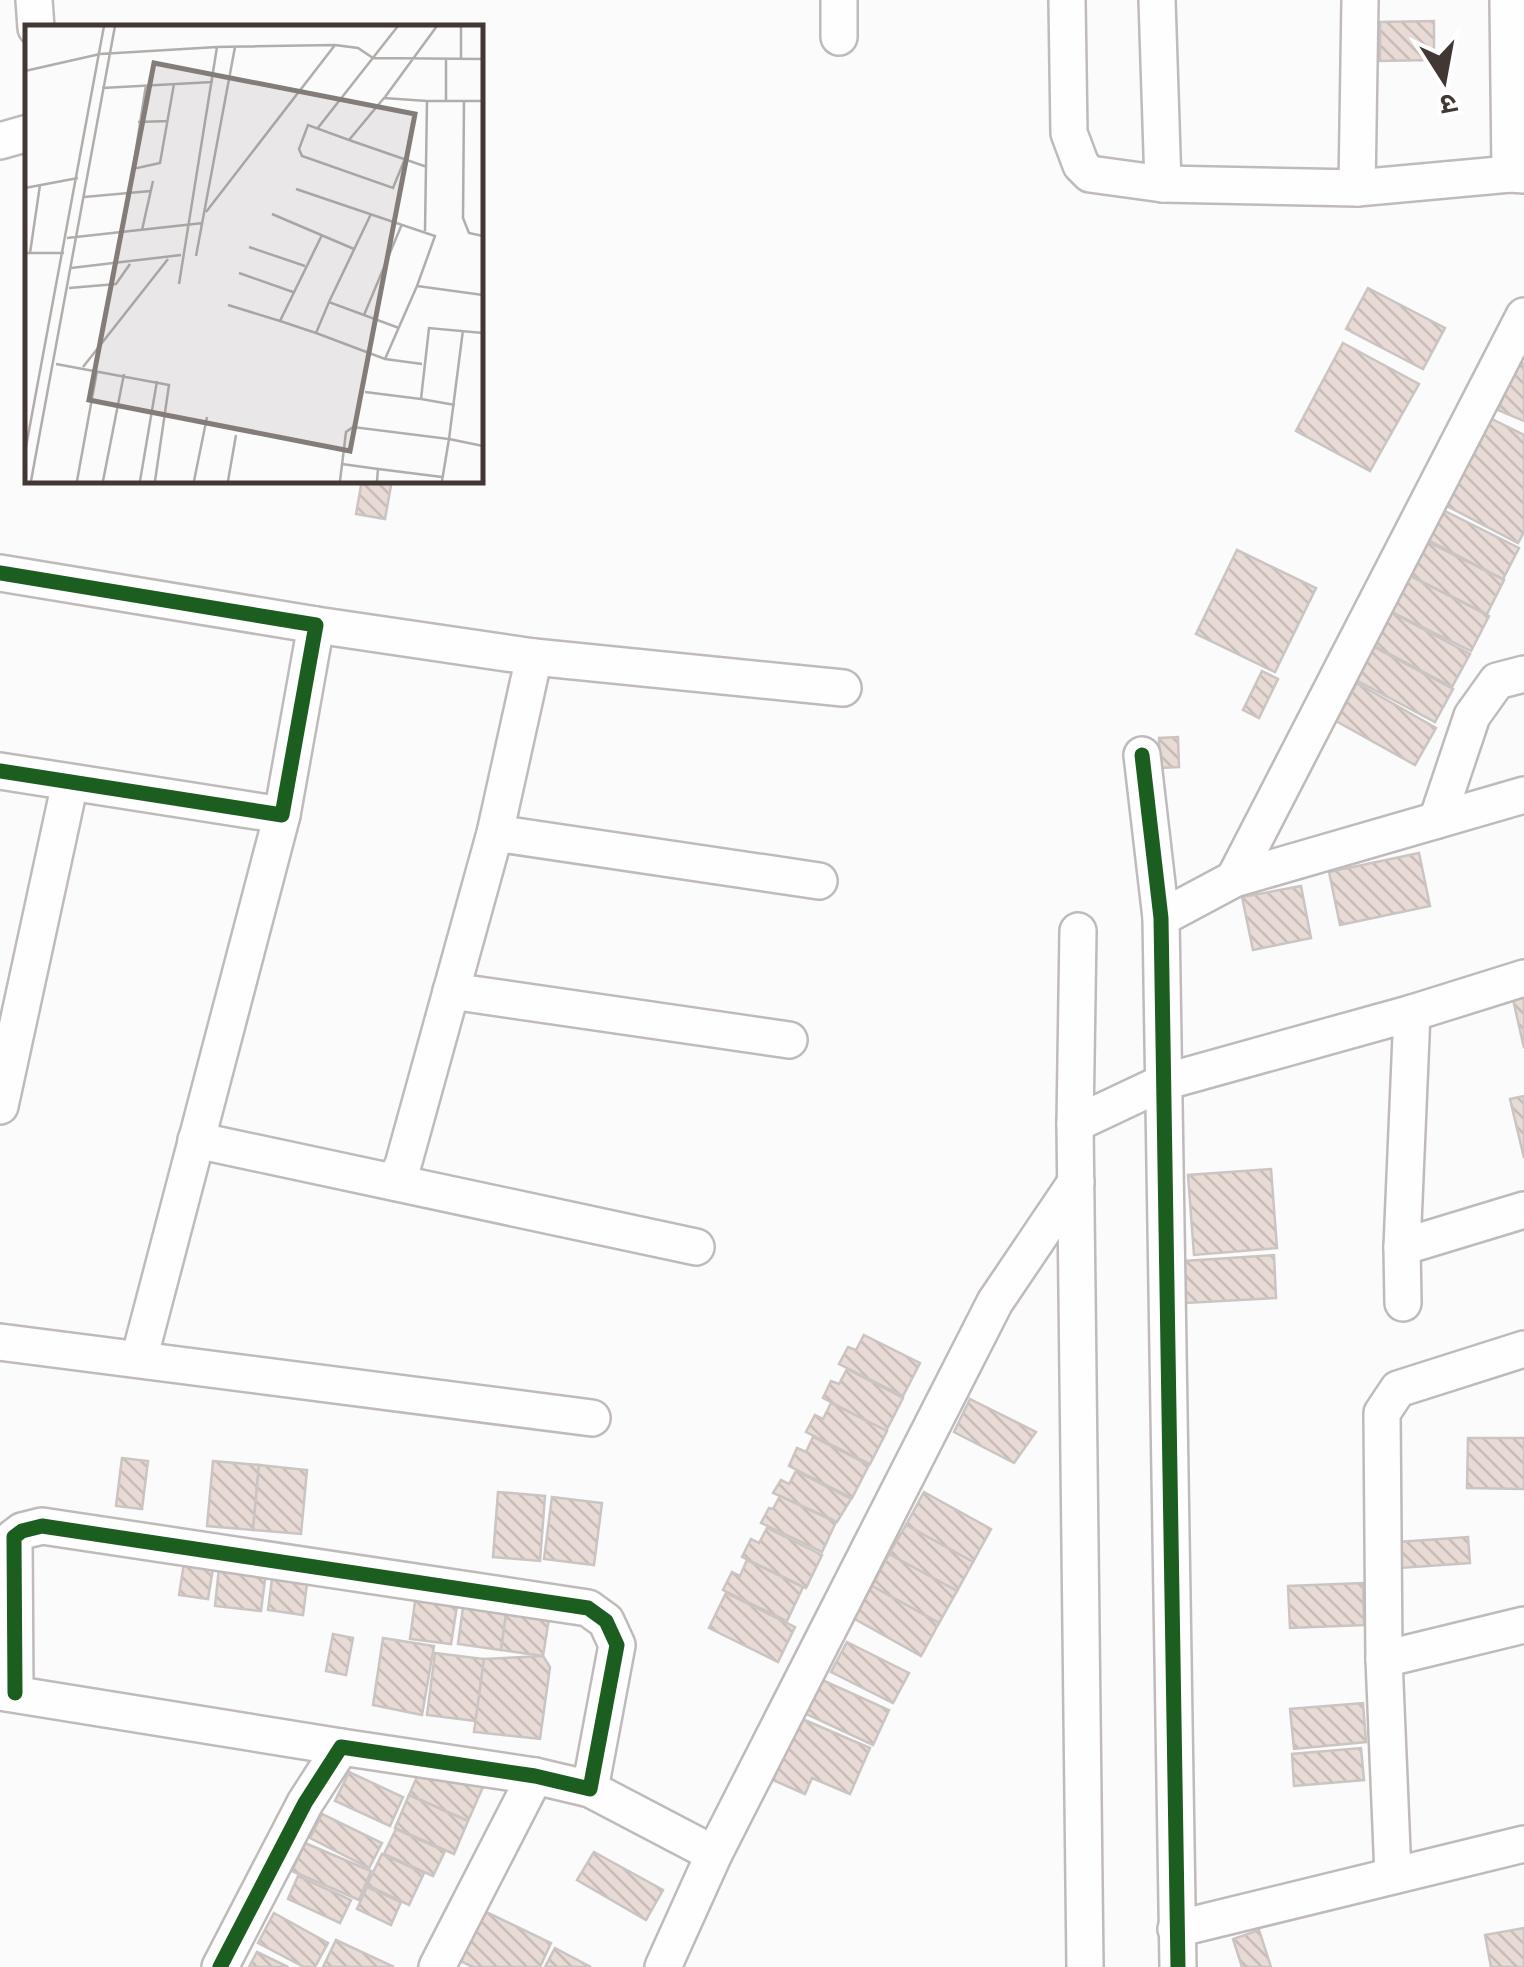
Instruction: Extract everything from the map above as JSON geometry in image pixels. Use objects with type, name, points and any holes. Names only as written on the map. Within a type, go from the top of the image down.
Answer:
[{"type":"street","points":[[34,0],[36,25]]},
{"type":"street","points":[[839,37],[840,0]]},
{"type":"street","points":[[1067,0],[1069,133],[1090,174],[1162,184],[1357,188],[1517,174],[1508,0]]},
{"type":"street","points":[[1158,0],[1162,184]]},
{"type":"street","points":[[1357,188],[1360,0]]},
{"type":"street","points":[[0,141],[25,133]]},
{"type":"street","points":[[1234,879],[1524,316]]},
{"type":"street","points":[[0,573],[534,658],[843,688]]},
{"type":"street","points":[[138,1358],[282,815],[316,625]]},
{"type":"street","points":[[394,1182],[403,1164],[495,833],[534,658]]},
{"type":"street","points":[[1437,820],[1472,716],[1497,682],[1524,674]]},
{"type":"street","points":[[1142,755],[1161,918],[1178,1967]]},
{"type":"street","points":[[0,771],[282,815]]},
{"type":"street","points":[[0,1106],[70,783]]},
{"type":"street","points":[[1161,918],[1234,879],[1524,795]]},
{"type":"street","points":[[495,833],[819,881]]},
{"type":"street","points":[[1078,931],[1075,1124],[1085,1967]]},
{"type":"street","points":[[1075,1124],[1164,1082],[1412,1014],[1524,978]]},
{"type":"street","points":[[451,991],[789,1040]]},
{"type":"street","points":[[1403,1303],[1412,1014]]},
{"type":"street","points":[[196,1140],[696,1247]]},
{"type":"street","points":[[663,1967],[714,1854],[995,1302],[1076,1182]]},
{"type":"street","points":[[1402,1247],[1524,1210]]},
{"type":"street","points":[[0,1342],[592,1418]]},
{"type":"street","points":[[1393,1875],[1384,1658],[1382,1413],[1398,1389],[1524,1348]]},
{"type":"street","points":[[590,1789],[617,1645],[606,1622],[588,1608],[42,1526],[14,1536],[7,1693],[536,1776],[590,1789],[714,1854]]},
{"type":"street","points":[[1384,1658],[1524,1625]]},
{"type":"street","points":[[220,1967],[305,1803],[342,1747]]},
{"type":"street","points":[[437,1967],[536,1776]]},
{"type":"street","points":[[1176,1929],[1524,1844]]},
{"type":"building","points":[[1434,21],[1434,60],[1380,61],[1380,22]]},
{"type":"building","points":[[1368,288],[1445,328],[1423,369],[1346,329]]},
{"type":"building","points":[[1343,343],[1419,384],[1370,471],[1296,431]]},
{"type":"building","points":[[1518,361],[1524,364],[1524,421],[1498,410]]},
{"type":"building","points":[[1490,418],[1524,435],[1524,532],[1518,543],[1445,505]]},
{"type":"building","points":[[362,482],[392,482],[385,519],[356,514]]},
{"type":"building","points":[[1443,510],[1519,548],[1503,579],[1428,540]]},
{"type":"building","points":[[1424,540],[1504,580],[1487,614],[1407,574]]},
{"type":"building","points":[[1237,550],[1316,588],[1275,672],[1196,634]]},
{"type":"building","points":[[1406,574],[1489,616],[1471,651],[1388,610]]},
{"type":"building","points":[[1389,611],[1470,654],[1452,687],[1371,644]]},
{"type":"building","points":[[1372,646],[1453,689],[1435,722],[1354,679]]},
{"type":"building","points":[[1262,671],[1278,679],[1259,718],[1243,710]]},
{"type":"building","points":[[1357,683],[1436,728],[1415,765],[1336,721]]},
{"type":"building","points":[[1178,737],[1179,767],[1160,768],[1159,738]]},
{"type":"building","points":[[1419,853],[1430,906],[1340,925],[1329,872]]},
{"type":"building","points":[[1301,886],[1311,938],[1253,950],[1242,897]]},
{"type":"building","points":[[1524,992],[1524,1048],[1512,995]]},
{"type":"building","points":[[1524,1096],[1524,1158],[1510,1099]]},
{"type":"building","points":[[1271,1169],[1277,1248],[1194,1255],[1188,1175]]},
{"type":"building","points":[[1274,1255],[1276,1298],[1186,1303],[1184,1261]]},
{"type":"building","points":[[864,1335],[920,1363],[903,1396],[839,1364],[848,1347],[856,1350]]},
{"type":"building","points":[[847,1369],[903,1398],[886,1431],[823,1398],[831,1381],[839,1384]]},
{"type":"building","points":[[970,1399],[1036,1432],[1014,1463],[954,1432]]},
{"type":"building","points":[[831,1403],[887,1431],[870,1464],[806,1432],[815,1415],[823,1419]]},
{"type":"building","points":[[813,1437],[869,1465],[852,1498],[789,1466],[797,1448],[806,1452]]},
{"type":"building","points":[[1468,1438],[1524,1438],[1524,1489],[1467,1488]]},
{"type":"building","points":[[122,1458],[148,1461],[142,1509],[116,1506]]},
{"type":"building","points":[[213,1461],[259,1465],[253,1530],[207,1526]]},
{"type":"building","points":[[259,1465],[307,1470],[301,1534],[253,1530]]},
{"type":"building","points":[[796,1471],[851,1499],[837,1522],[773,1493],[781,1480],[789,1484]]},
{"type":"building","points":[[498,1492],[545,1496],[540,1561],[493,1557]]},
{"type":"building","points":[[924,1492],[991,1529],[973,1562],[906,1525]]},
{"type":"building","points":[[780,1496],[836,1522],[822,1552],[761,1523]]},
{"type":"building","points":[[552,1497],[602,1503],[594,1565],[544,1559]]},
{"type":"building","points":[[906,1525],[973,1562],[957,1591],[889,1554]]},
{"type":"building","points":[[767,1528],[822,1555],[806,1588],[742,1557],[751,1539],[759,1543]]},
{"type":"building","points":[[1468,1537],[1470,1563],[1400,1568],[1398,1542]]},
{"type":"building","points":[[889,1554],[957,1591],[939,1623],[872,1586]]},
{"type":"building","points":[[185,1557],[214,1562],[208,1599],[179,1595]]},
{"type":"building","points":[[220,1559],[267,1564],[261,1611],[215,1606]]},
{"type":"building","points":[[747,1560],[803,1587],[787,1621],[723,1590],[732,1572],[740,1576]]},
{"type":"building","points":[[274,1564],[309,1568],[303,1615],[268,1610]]},
{"type":"building","points":[[1363,1583],[1364,1625],[1290,1628],[1288,1586]]},
{"type":"building","points":[[872,1586],[939,1623],[921,1656],[853,1618]]},
{"type":"building","points":[[417,1587],[459,1593],[451,1644],[410,1639]]},
{"type":"building","points":[[465,1593],[508,1600],[501,1650],[458,1644]]},
{"type":"building","points":[[726,1593],[795,1627],[778,1662],[709,1628]]},
{"type":"building","points":[[508,1600],[551,1606],[543,1656],[501,1650]]},
{"type":"building","points":[[333,1634],[353,1638],[346,1675],[326,1671]]},
{"type":"building","points":[[383,1638],[434,1646],[422,1715],[373,1705]]},
{"type":"building","points":[[847,1642],[909,1673],[893,1703],[831,1672]]},
{"type":"building","points":[[435,1653],[484,1659],[476,1721],[427,1715]]},
{"type":"building","points":[[543,1656],[550,1667],[540,1739],[474,1732],[484,1659]]},
{"type":"building","points":[[820,1679],[889,1710],[873,1745],[804,1713]]},
{"type":"building","points":[[1363,1703],[1366,1742],[1294,1749],[1290,1709]]},
{"type":"building","points":[[800,1718],[870,1748],[850,1794],[812,1778],[805,1794],[766,1777],[778,1750],[785,1753]]},
{"type":"building","points":[[1361,1748],[1364,1780],[1294,1786],[1292,1754]]},
{"type":"building","points":[[424,1761],[483,1787],[468,1821],[409,1795]]},
{"type":"building","points":[[349,1772],[403,1797],[390,1826],[335,1801]]},
{"type":"building","points":[[409,1795],[468,1821],[454,1854],[395,1828]]},
{"type":"building","points":[[322,1814],[382,1843],[369,1868],[310,1838]]},
{"type":"building","points":[[396,1829],[445,1851],[433,1876],[384,1854]]},
{"type":"building","points":[[305,1843],[371,1871],[359,1900],[292,1871]]},
{"type":"building","points":[[594,1852],[663,1890],[646,1920],[577,1880]]},
{"type":"building","points":[[382,1854],[424,1873],[409,1905],[367,1885]]},
{"type":"building","points":[[298,1876],[351,1900],[340,1923],[288,1899]]},
{"type":"building","points":[[367,1887],[401,1902],[391,1925],[357,1909]]},
{"type":"building","points":[[482,1910],[551,1943],[540,1967],[473,1967],[458,1960]]},
{"type":"building","points":[[274,1913],[328,1943],[315,1967],[304,1967],[258,1943]]},
{"type":"building","points":[[1524,1928],[1524,1967],[1491,1967],[1485,1935]]},
{"type":"building","points":[[1259,1930],[1271,1967],[1242,1967],[1233,1939]]},
{"type":"building","points":[[336,1940],[394,1967],[323,1967]]},
{"type":"building","points":[[555,1948],[591,1967],[545,1967]]},
{"type":"building","points":[[257,1952],[288,1967],[249,1967]]},
{"type":"cycle path","points":[[0,573],[316,625],[282,815],[0,771]]},
{"type":"cycle path","points":[[1142,755],[1161,918],[1178,1967]]},
{"type":"cycle path","points":[[15,1693],[14,1537],[42,1526],[588,1608],[606,1621],[617,1645],[590,1789],[535,1776],[341,1747],[305,1803],[220,1967]]}]
